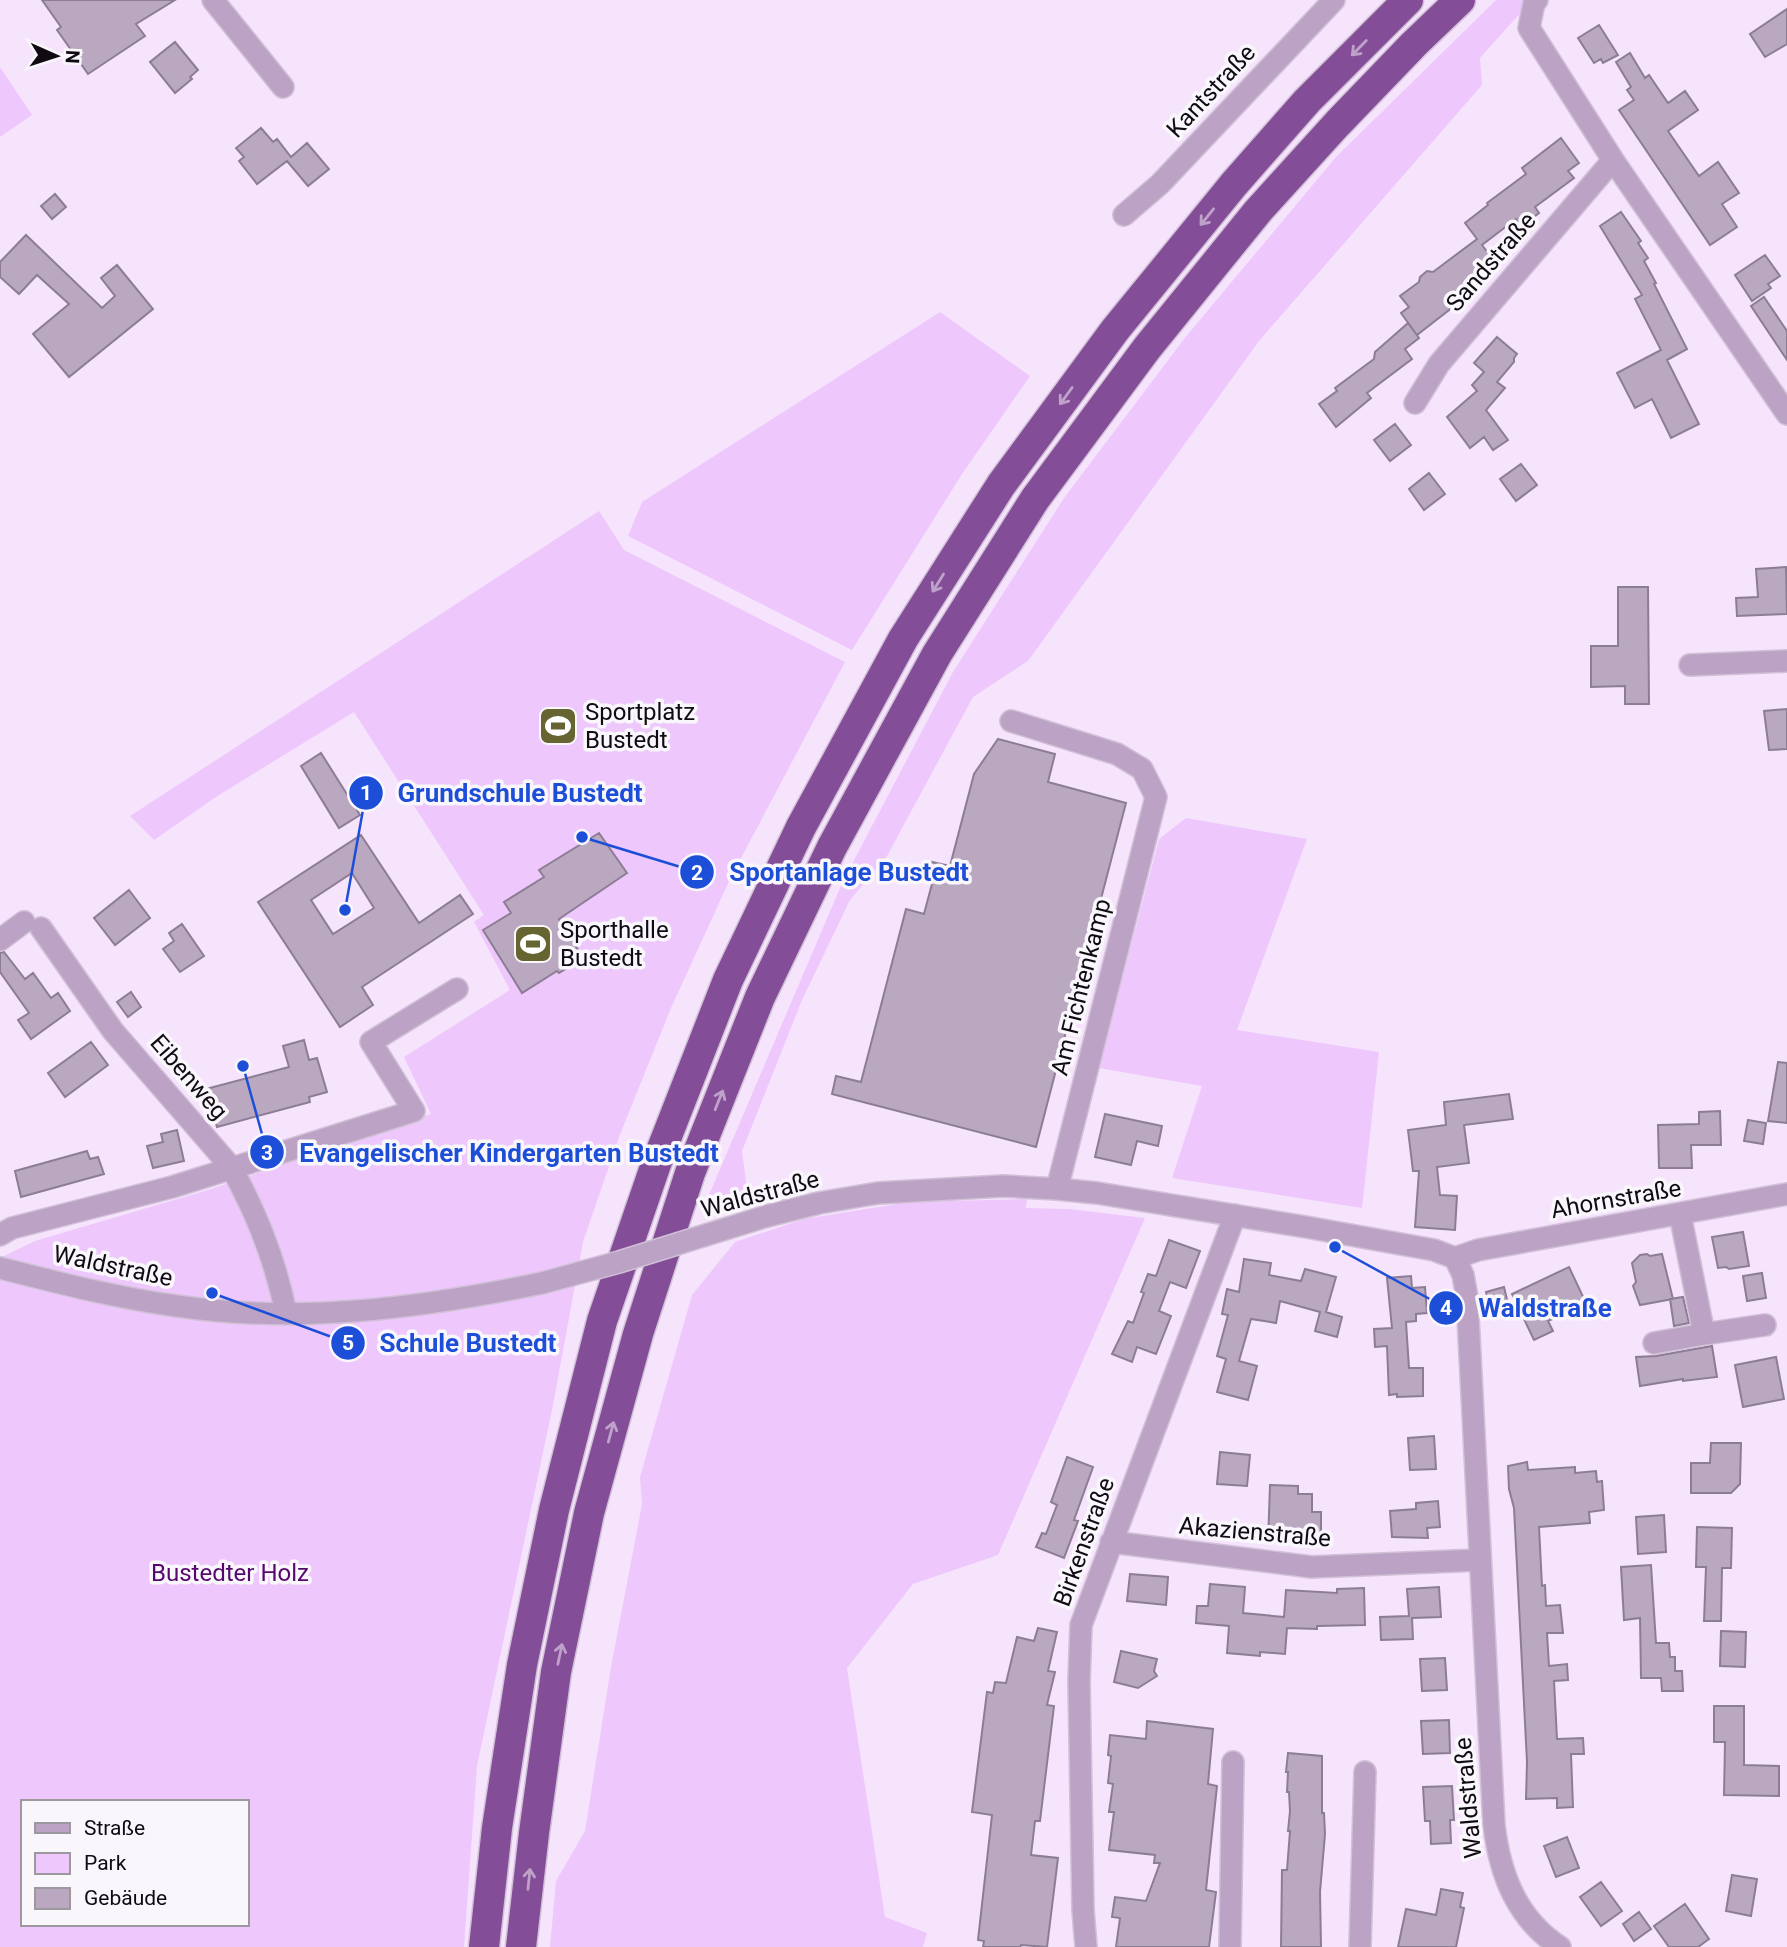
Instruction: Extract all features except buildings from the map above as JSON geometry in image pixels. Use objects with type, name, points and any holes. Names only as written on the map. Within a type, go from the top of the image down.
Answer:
[{"type":"highway","points":[[484,1947],[497,1828],[522,1665],[554,1510],[602,1321],[656,1164],[728,981],[801,827],[903,639],[1001,485],[1115,330],[1234,184],[1307,101],[1408,0]]},
{"type":"highway","points":[[521,1947],[556,1672],[589,1513],[638,1334],[690,1173],[760,998],[832,847],[937,654],[1035,499],[1147,348],[1258,211],[1376,84],[1460,0]]},
{"type":"street","points":[[213,0],[283,87]]},
{"type":"street","name":"Kantstraße","points":[[1124,215],[1160,184],[1334,0]]},
{"type":"street","points":[[1537,0],[1529,28],[1613,160],[1787,414]]},
{"type":"street","name":"Sandstraße","points":[[1415,403],[1439,364],[1613,160]]},
{"type":"street","points":[[1690,665],[1787,661]]},
{"type":"street","name":"Am Fichtenkamp","points":[[1011,721],[1117,754],[1142,769],[1156,797],[1057,1189]]},
{"type":"street","name":"Eibenweg","points":[[0,940],[33,925],[113,1031],[231,1167],[242,1187],[279,1278],[286,1313]]},
{"type":"street","points":[[0,1236],[12,1228],[172,1187],[414,1111],[371,1042],[457,989]]},
{"type":"street","name":"Waldstraße","points":[[0,1268],[107,1295],[180,1307],[286,1313],[416,1306],[542,1283],[819,1203],[878,1193],[1003,1186],[1097,1193],[1434,1250],[1455,1258],[1463,1275],[1468,1297],[1479,1560],[1497,1857],[1518,1904],[1558,1947]]},
{"type":"street","name":"Ahornstraße","points":[[1455,1258],[1478,1250],[1787,1194]]},
{"type":"street","points":[[1680,1214],[1704,1334]]},
{"type":"street","name":"Birkenstraße","points":[[1086,1947],[1079,1681],[1081,1625],[1235,1215]]},
{"type":"street","points":[[1654,1343],[1765,1325]]},
{"type":"street","name":"Akazienstraße","points":[[1111,1542],[1312,1567],[1479,1560]]},
{"type":"street","points":[[1230,1947],[1233,1762]]},
{"type":"street","points":[[1360,1947],[1364,1772]]},
{"type":"green space","points":[[1496,0],[1532,0],[1480,58],[1482,85],[1259,341],[1028,661],[973,697],[887,856],[850,900],[802,1000],[742,1151],[749,1204],[706,1202],[843,881],[953,672],[1064,498],[1184,339],[1336,157]]},
{"type":"green space","points":[[0,67],[32,115],[0,137]]},
{"type":"green space","points":[[940,312],[1030,376],[962,474],[852,650],[628,536],[642,502]]},
{"type":"green space","name":"Bustedter Holz","points":[[599,511],[624,550],[845,662],[731,877],[671,1008],[619,1137],[583,1242],[553,1405],[477,1766],[464,1947],[0,1947],[0,1258],[35,1241],[211,1189],[431,1114],[404,1057],[510,990],[474,922],[484,915],[354,712],[219,795],[154,840],[130,816]]},
{"type":"green space","points":[[1186,818],[1307,839],[1237,1030],[1379,1052],[1362,1208],[1172,1178],[1202,1086],[1099,1068],[1159,839]]},
{"type":"green space","points":[[1027,1199],[1026,1208],[1069,1209],[1145,1218],[998,1555],[913,1584],[847,1668],[885,1917],[927,1933],[923,1947],[550,1947],[556,1881],[585,1831],[611,1667],[642,1504],[640,1477],[692,1295],[735,1242],[804,1219],[909,1202]]},
{"type":"place","name":"Sportplatz Bustedt","points":[[558,726]]},
{"type":"place","name":"Sportanlage Bustedt","points":[[582,837]]},
{"type":"place","name":"Grundschule Bustedt","points":[[345,910]]},
{"type":"place","name":"Sporthalle Bustedt","points":[[533,944]]},
{"type":"place","name":"Evangelischer Kindergarten Bustedt","points":[[243,1066]]},
{"type":"place","name":"Waldstraße","points":[[1335,1247]]},
{"type":"place","name":"Schule Bustedt","points":[[212,1293]]}]
